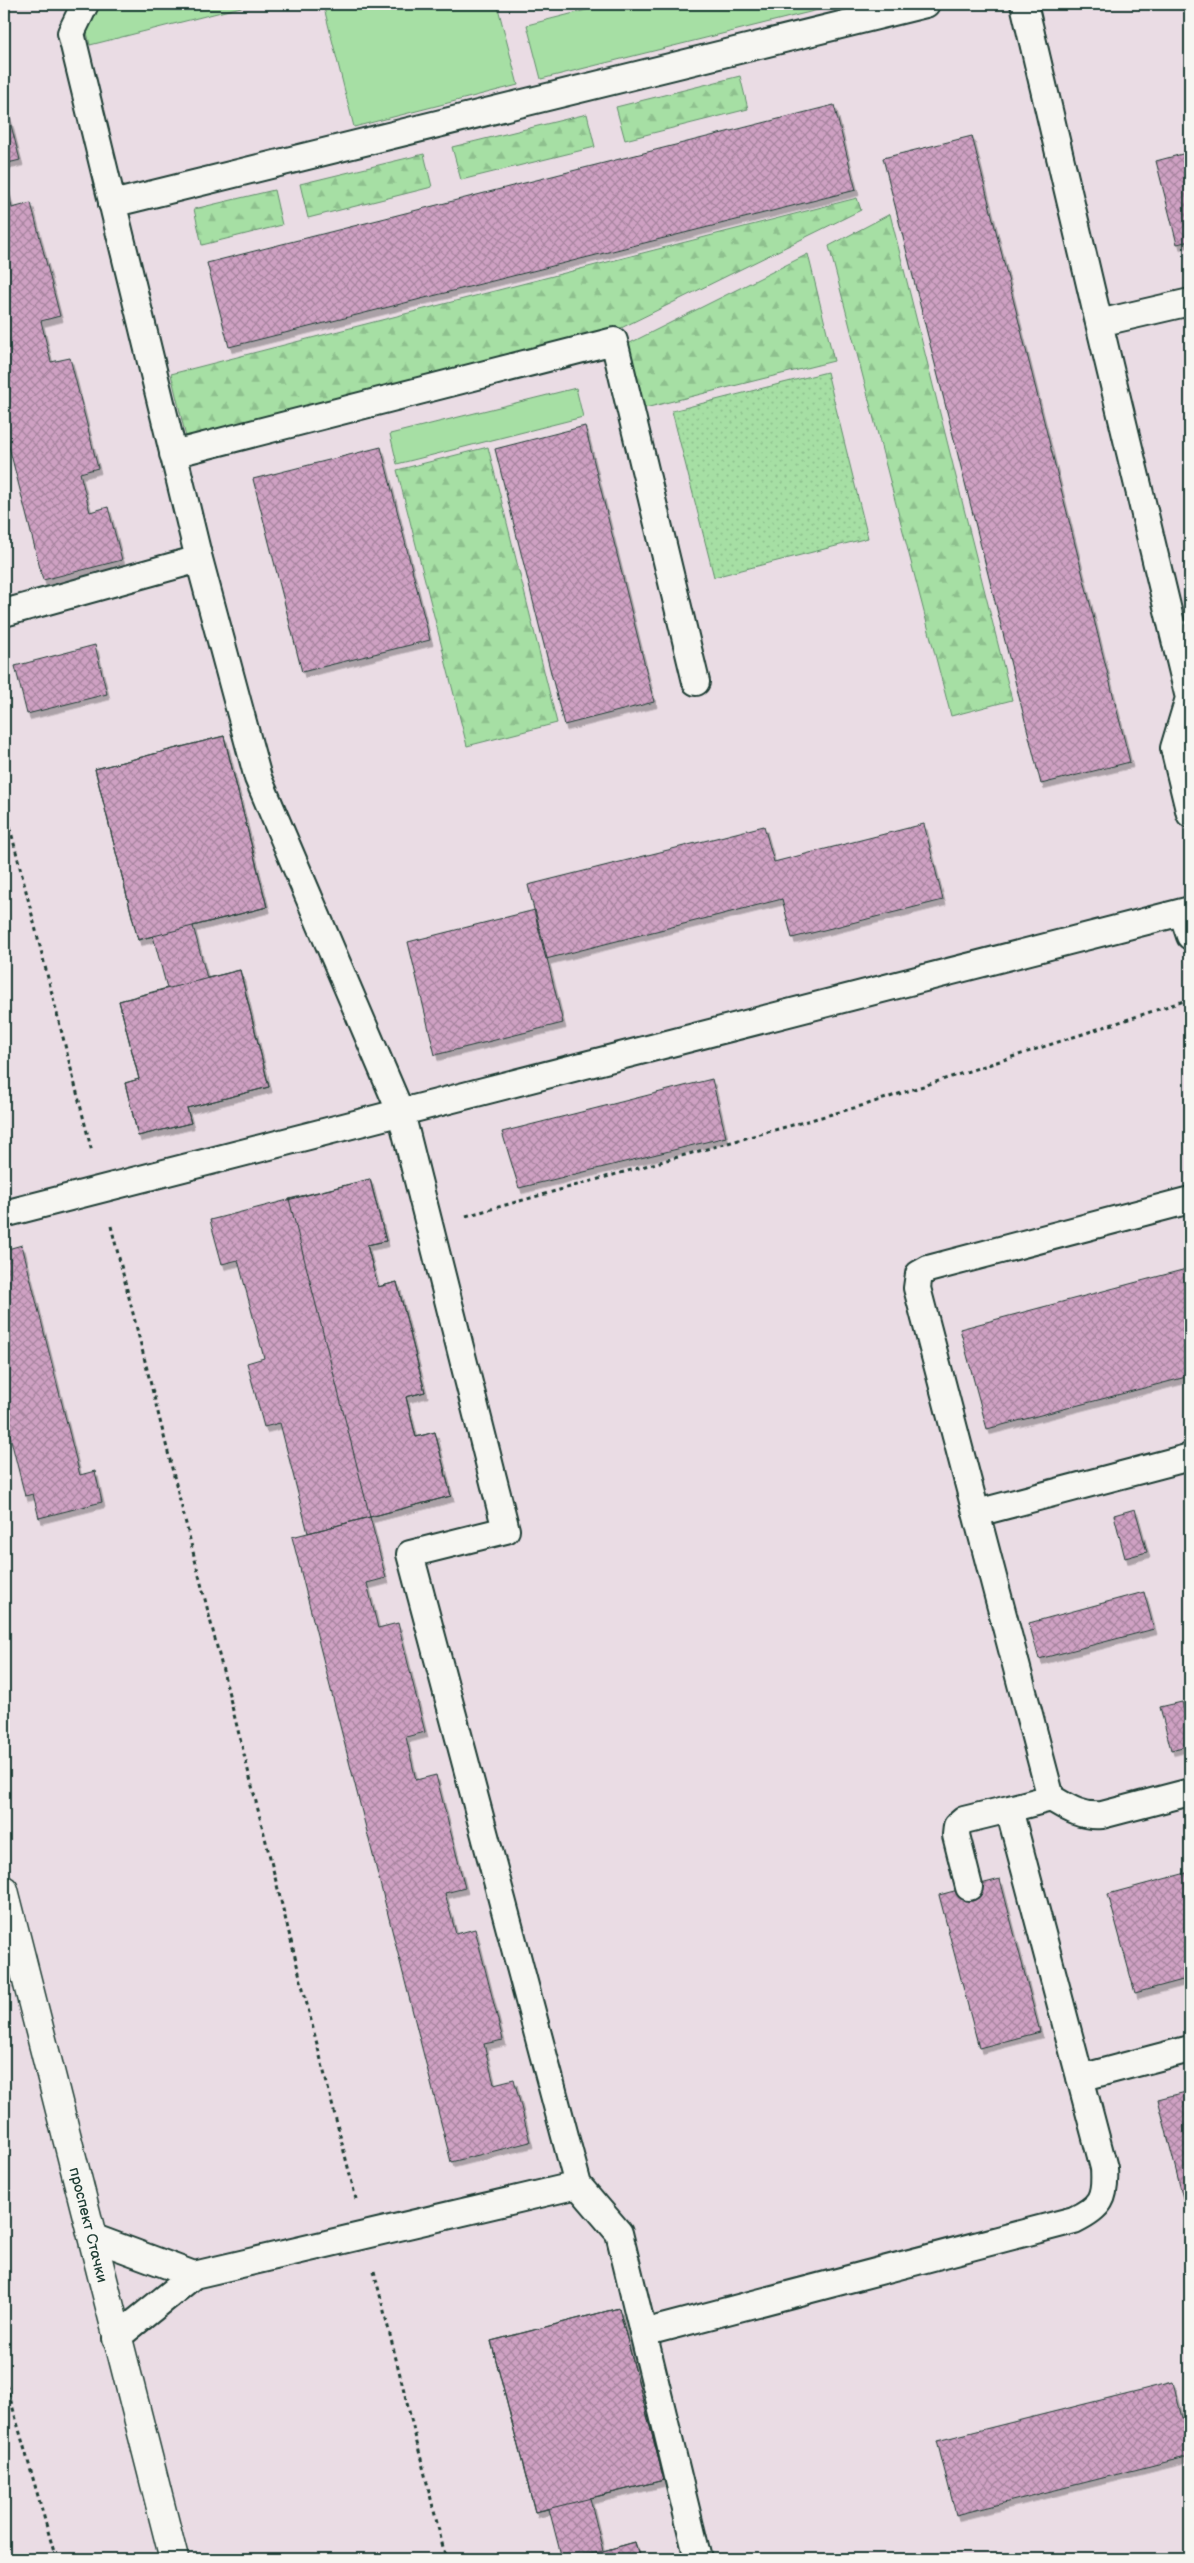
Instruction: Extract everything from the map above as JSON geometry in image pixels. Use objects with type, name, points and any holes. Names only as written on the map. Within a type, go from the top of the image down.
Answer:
[{"type":"main road","name":"проспект Стачки","points":[[4,1890],[116,2338],[174,2559]]},
{"type":"lane","points":[[85,4],[71,33],[199,559],[258,778],[401,1113],[506,1530],[410,1554],[578,2185],[619,2233],[698,2559]]},
{"type":"lane","points":[[112,204],[926,4]]},
{"type":"lane","points":[[1024,4],[1190,698],[1174,748],[1190,814]]},
{"type":"lane","points":[[1099,323],[1190,302]]},
{"type":"lane","points":[[173,454],[614,341],[696,682]]},
{"type":"lane","points":[[4,613],[199,559]]},
{"type":"lane","points":[[4,1214],[1186,911],[1190,936]]},
{"type":"lane","points":[[1051,1798],[917,1288],[919,1274],[928,1269],[1190,1200]]},
{"type":"lane","points":[[977,1513],[1190,1457]]},
{"type":"lane","points":[[969,1887],[956,1835],[957,1826],[964,1820],[1051,1798],[1075,1812],[1088,1816],[1102,1815],[1190,1792]]},
{"type":"lane","points":[[643,2333],[1074,2220],[1089,2213],[1100,2203],[1106,2187],[1104,2168],[1009,1809]]},
{"type":"lane","points":[[1080,2078],[1190,2049]]},
{"type":"lane","points":[[116,2338],[194,2274],[578,2185]]},
{"type":"lane","points":[[92,2237],[194,2274]]},
{"type":"path","points":[[4,804],[446,2559]]},
{"type":"path","points":[[430,1227],[868,1104],[1190,999]]},
{"type":"path","points":[[4,2377],[56,2559]]},
{"type":"green space","points":[[80,4],[253,4],[90,45]]},
{"type":"green space","points":[[323,4],[497,4],[518,85],[354,127]]},
{"type":"green space","points":[[610,4],[842,4],[541,79],[527,25]]},
{"type":"green space","points":[[740,76],[748,109],[625,140],[616,107]]},
{"type":"green space","points":[[587,114],[595,147],[461,180],[452,147]]},
{"type":"green space","points":[[424,154],[432,187],[308,218],[300,184]]},
{"type":"green space","points":[[274,190],[282,225],[202,245],[194,209]]},
{"type":"green space","points":[[857,198],[861,210],[613,332],[186,437],[171,374]]},
{"type":"green space","points":[[890,214],[1012,700],[951,716],[829,246]]},
{"type":"green space","points":[[808,254],[834,361],[641,409],[624,346]]},
{"type":"green space","points":[[827,372],[868,538],[714,577],[672,411]]},
{"type":"green space","points":[[576,388],[583,417],[397,464],[390,434]]},
{"type":"green space","points":[[488,447],[557,723],[467,746],[397,470]]},
{"type":"building","points":[[4,98],[20,160],[4,164]]},
{"type":"building","points":[[834,105],[856,190],[229,347],[207,263]]},
{"type":"building","points":[[972,136],[1130,762],[1041,784],[883,158]]},
{"type":"building","points":[[1190,152],[1190,241],[1177,244],[1156,161]]},
{"type":"building","points":[[4,176],[12,208],[31,203],[60,316],[41,321],[51,362],[70,358],[98,468],[80,473],[90,512],[108,507],[122,560],[43,580],[4,427]]},
{"type":"building","points":[[585,426],[654,702],[564,725],[495,449]]},
{"type":"building","points":[[381,447],[430,640],[302,672],[253,479]]},
{"type":"building","points":[[95,645],[107,694],[27,714],[15,666]]},
{"type":"building","points":[[224,736],[267,907],[138,940],[95,769]]},
{"type":"building","points":[[224,736],[267,907],[193,926],[207,978],[240,970],[269,1087],[187,1108],[191,1123],[138,1136],[125,1083],[139,1079],[119,1001],[167,988],[153,936],[138,940],[95,769]]},
{"type":"building","points":[[924,824],[943,900],[792,938],[782,899],[546,959],[528,885],[764,826],[774,862]]},
{"type":"building","points":[[535,910],[563,1023],[435,1055],[408,942]]},
{"type":"building","points":[[240,970],[269,1087],[187,1108],[191,1123],[138,1136],[125,1083],[139,1079],[119,1001]]},
{"type":"building","points":[[712,1079],[726,1137],[519,1188],[502,1132]]},
{"type":"building","points":[[370,1179],[386,1241],[367,1245],[378,1287],[397,1282],[425,1392],[406,1397],[416,1437],[435,1432],[451,1496],[370,1517],[289,1199]]},
{"type":"building","points":[[370,1179],[386,1241],[367,1245],[378,1287],[397,1282],[425,1392],[406,1397],[416,1437],[435,1432],[451,1496],[308,1533],[280,1423],[264,1427],[247,1363],[264,1358],[238,1260],[222,1264],[210,1220]]},
{"type":"building","points":[[22,1245],[80,1475],[95,1471],[102,1502],[39,1518],[33,1494],[25,1496],[4,1412],[4,1250]]},
{"type":"building","points":[[1190,1268],[1190,1376],[987,1429],[960,1329]]},
{"type":"building","points":[[1135,1509],[1147,1552],[1125,1558],[1114,1515]]},
{"type":"building","points":[[370,1517],[386,1578],[367,1583],[378,1628],[398,1623],[425,1732],[406,1737],[416,1780],[436,1775],[465,1888],[445,1893],[456,1934],[475,1929],[503,2040],[484,2044],[494,2084],[514,2079],[530,2142],[451,2162],[292,1537]]},
{"type":"building","points":[[1144,1592],[1154,1629],[1039,1659],[1029,1623]]},
{"type":"building","points":[[1182,1702],[1190,1734],[1190,1745],[1171,1750],[1160,1707]]},
{"type":"building","points":[[1190,1872],[1190,1978],[1135,1993],[1108,1894]]},
{"type":"building","points":[[1000,1879],[1040,2032],[979,2048],[939,1895]]},
{"type":"building","points":[[1190,2091],[1190,2226],[1158,2099]]},
{"type":"building","points":[[619,2308],[664,2480],[590,2498],[603,2551],[635,2542],[640,2559],[562,2559],[549,2509],[535,2512],[491,2341]]},
{"type":"building","points":[[619,2308],[664,2480],[535,2512],[491,2341]]},
{"type":"building","points":[[1173,2382],[1182,2418],[1190,2415],[1190,2456],[956,2515],[937,2441]]},
{"type":"building","points":[[635,2542],[640,2559],[568,2559],[603,2551]]}]
